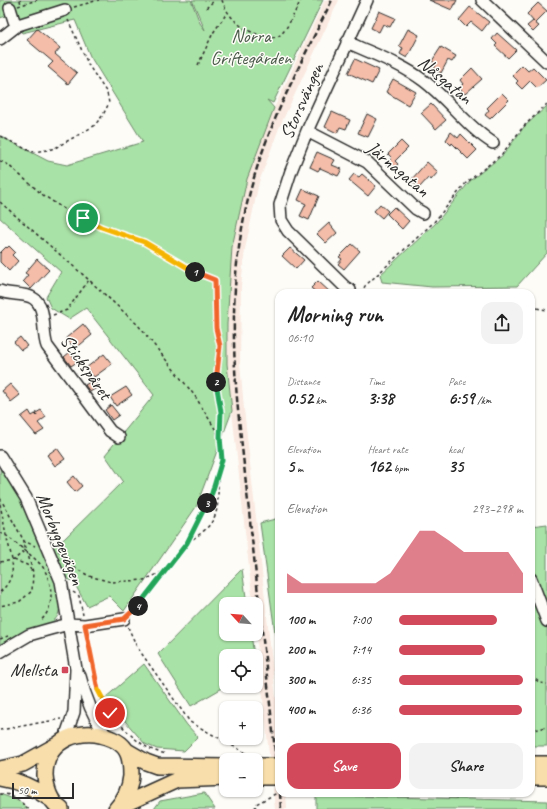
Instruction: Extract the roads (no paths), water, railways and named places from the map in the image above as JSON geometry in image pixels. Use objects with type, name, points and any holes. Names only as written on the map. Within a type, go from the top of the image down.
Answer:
[{"type":"highway","points":[[0,769],[23,764],[61,741],[87,732],[106,736],[118,742],[127,751],[146,762],[157,766],[219,763]]},
{"type":"highway","points":[[56,806],[47,788],[45,774],[48,760],[61,741]]},
{"type":"highway","points":[[117,808],[126,793],[131,779],[127,751]]},
{"type":"highway","points":[[535,764],[547,764]]},
{"type":"highway","points":[[263,766],[275,766]]},
{"type":"highway","points":[[263,777],[275,777]]},
{"type":"highway","points":[[535,777],[547,777]]},
{"type":"highway","points":[[0,778],[17,780],[38,790],[56,806]]},
{"type":"highway","points":[[117,808],[176,780],[219,778]]},
{"type":"street","name":"Storsvängen","points":[[349,289],[288,231],[281,220],[280,205],[308,131],[367,0]]},
{"type":"street","points":[[482,0],[547,62]]},
{"type":"street","points":[[10,8],[14,21],[18,26]]},
{"type":"street","points":[[0,39],[18,26],[66,15]]},
{"type":"street","name":"Nåsgatan","points":[[348,42],[405,68],[424,81],[441,95],[481,136],[493,143]]},
{"type":"street","name":"Järnagatan","points":[[308,131],[367,162],[416,209],[424,213]]},
{"type":"street","name":"Stickspåret","points":[[0,291],[32,298],[38,302],[43,317],[43,336],[47,346],[105,425],[119,437]]},
{"type":"street","name":"Morbyggevägen","points":[[0,456],[26,498],[49,549],[61,581],[72,640],[84,691],[106,736]]},
{"type":"street","points":[[535,590],[547,621]]},
{"type":"street","points":[[0,652],[29,635],[69,624],[85,625],[124,619]]},
{"type":"street","name":"Morbyggevägen","points":[[61,741],[73,717],[76,696],[76,669],[72,640]]},
{"type":"railway","points":[[275,750],[238,410],[234,352],[237,266],[240,238],[246,209],[260,158],[288,89],[332,0]]},
{"type":"railway","points":[[280,797],[281,809]]},
{"type":"place","name":"Mellsta","points":[[65,670]]},
{"type":"park label","name":"Norra Griftegården","points":[[251,47]]}]
